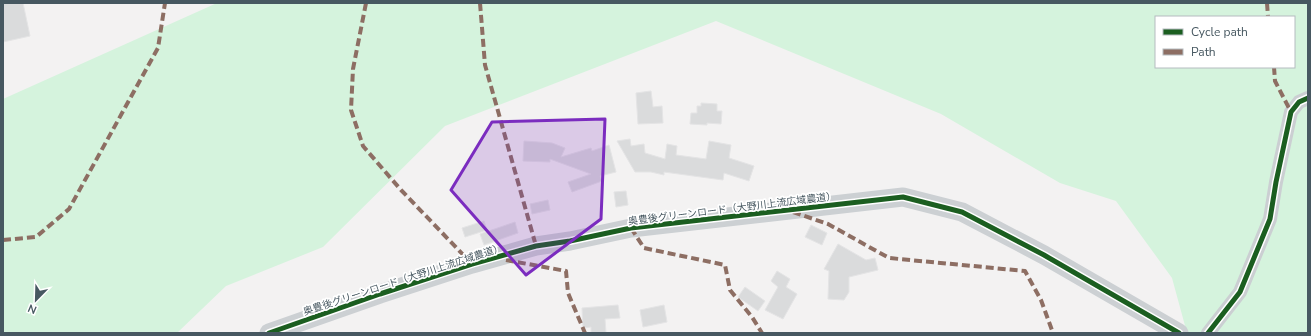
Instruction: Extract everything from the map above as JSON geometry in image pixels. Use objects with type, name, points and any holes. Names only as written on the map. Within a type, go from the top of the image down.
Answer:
[{"type":"street","points":[[1208,333],[1240,292],[1270,219],[1276,182],[1291,112],[1299,102],[1308,98]]},
{"type":"street","name":"奥豊後グリーンロード（大野川上流広域農道）","points":[[273,331],[472,264],[536,246],[570,241],[631,228],[903,197],[962,212],[1044,254],[1179,333]]},
{"type":"highlighted area","points":[[605,119],[601,219],[526,275],[451,190],[492,122]]},
{"type":"green space","points":[[217,3],[1308,3],[1308,333],[1187,333],[1172,278],[1116,201],[1060,183],[941,114],[716,21],[445,126],[323,247],[226,286],[177,333],[3,333],[3,99]]},
{"type":"building","points":[[3,3],[23,3],[30,36],[3,42]]},
{"type":"building","points":[[651,91],[653,107],[662,106],[663,123],[638,124],[636,93]]},
{"type":"building","points":[[701,103],[717,104],[717,111],[722,111],[721,124],[690,124],[691,113],[697,113],[697,106],[701,106]]},
{"type":"building","points":[[630,139],[631,146],[644,144],[645,153],[665,159],[667,144],[677,146],[676,155],[706,159],[709,141],[731,145],[729,158],[754,166],[749,181],[724,173],[723,180],[664,172],[664,175],[651,172],[635,172],[617,141]]},
{"type":"building","points":[[524,141],[552,143],[565,148],[561,157],[591,148],[592,151],[609,145],[616,172],[600,176],[602,181],[572,192],[568,182],[591,174],[550,159],[550,162],[523,161]]},
{"type":"building","points":[[626,191],[628,205],[616,207],[614,192]]},
{"type":"building","points":[[548,200],[550,210],[532,214],[530,204]]},
{"type":"building","points":[[484,221],[487,230],[465,237],[462,228]]},
{"type":"building","points":[[515,222],[518,233],[484,245],[480,234]]},
{"type":"building","points":[[811,225],[827,233],[822,245],[805,237]]},
{"type":"building","points":[[838,244],[866,260],[875,258],[878,270],[849,277],[849,292],[844,300],[828,299],[829,271],[824,269]]},
{"type":"building","points":[[777,271],[790,279],[786,287],[797,294],[783,319],[765,310],[778,287],[771,281]]},
{"type":"building","points":[[745,287],[765,301],[758,311],[738,297]]},
{"type":"building","points":[[618,305],[620,318],[605,319],[606,333],[591,333],[591,327],[583,328],[582,308]]},
{"type":"building","points":[[664,305],[667,322],[643,327],[640,310]]},
{"type":"marked path","points":[[3,240],[36,237],[69,209],[158,48],[165,3]]},
{"type":"marked path","points":[[366,3],[353,69],[351,110],[363,146],[401,190],[472,264]]},
{"type":"marked path","points":[[480,3],[485,65],[536,246]]},
{"type":"marked path","points":[[1267,3],[1268,16]]},
{"type":"marked path","points":[[1274,68],[1275,81],[1291,112]]},
{"type":"marked path","points":[[793,212],[828,224],[889,258],[1025,271],[1041,300],[1053,333]]},
{"type":"marked path","points":[[631,228],[644,248],[725,265],[730,290],[752,317],[762,333]]},
{"type":"marked path","points":[[506,260],[566,271],[568,293],[585,333]]},
{"type":"cycle path","points":[[1208,333],[1240,292],[1270,219],[1276,182],[1291,112],[1299,102],[1308,98]]},
{"type":"cycle path","points":[[269,333],[380,294],[472,264],[536,246],[570,241],[631,228],[903,197],[962,212],[1044,255],[1179,333]]}]
